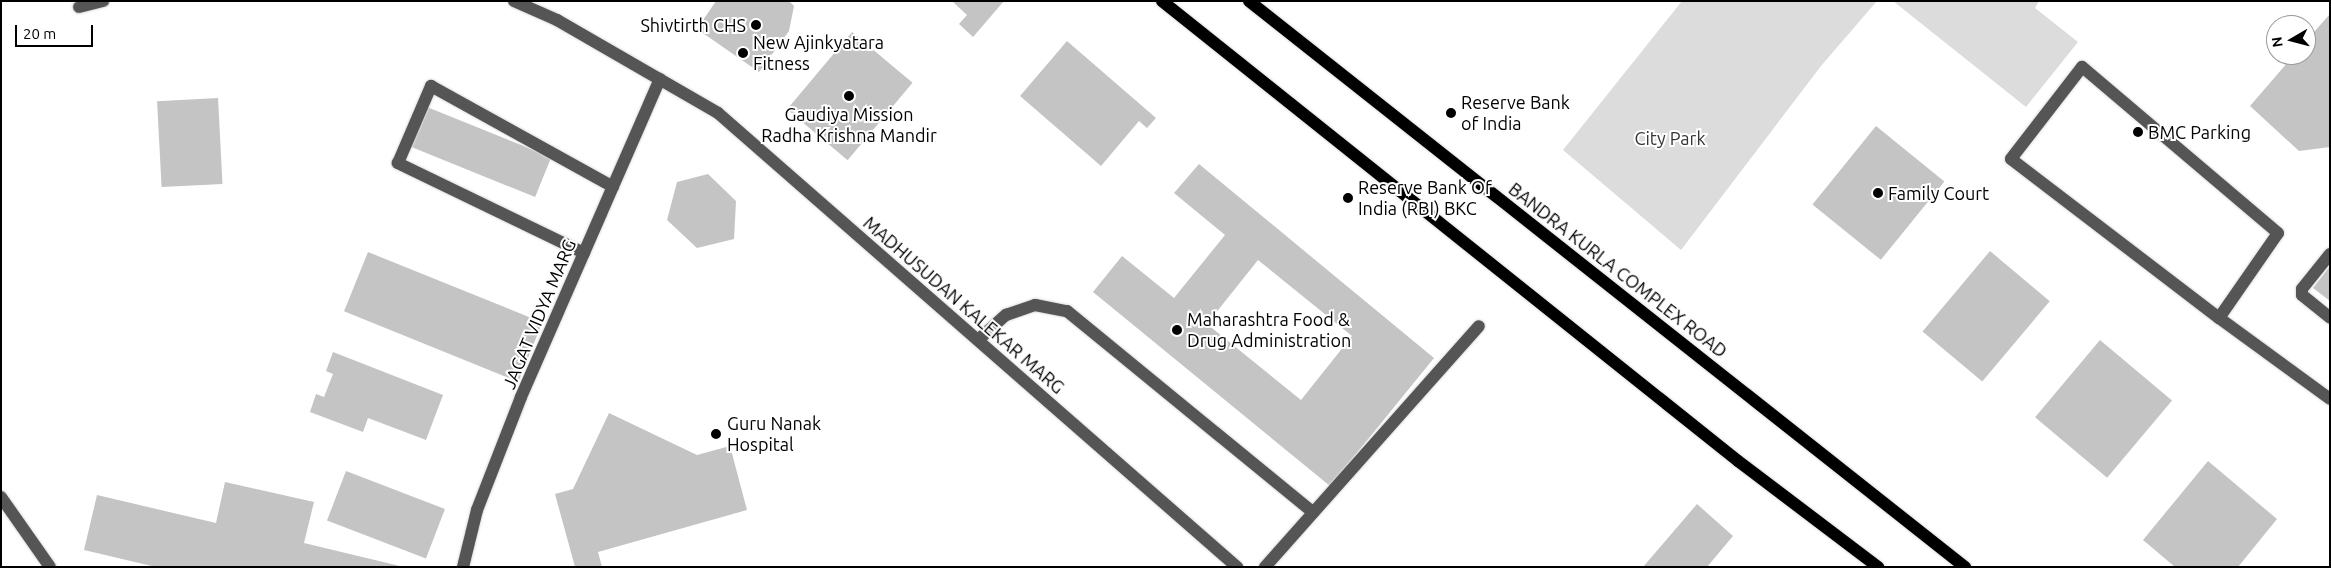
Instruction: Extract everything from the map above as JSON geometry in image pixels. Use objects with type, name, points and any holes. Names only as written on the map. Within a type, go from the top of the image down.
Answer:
[{"type":"main road","points":[[1162,1],[1738,461],[1878,567]]},
{"type":"main road","name":"BANDRA KURLA COMPLEX ROAD","points":[[1250,1],[1965,567]]},
{"type":"street","points":[[79,7],[103,1]]},
{"type":"street","name":"MADHUSUDAN KALEKAR MARG","points":[[514,1],[557,20],[718,113],[1237,567]]},
{"type":"street","points":[[2219,318],[2278,233],[2082,67],[2011,159],[2219,318],[2330,400]]},
{"type":"street","name":"JAGAT VIDYA MARG","points":[[463,567],[477,510],[584,253],[660,79]]},
{"type":"street","points":[[584,253],[398,163],[431,86],[613,187]]},
{"type":"street","points":[[2330,254],[2302,289],[2302,295],[2330,318]]},
{"type":"street","points":[[978,340],[1006,315],[1020,310],[1035,306],[1067,311],[1313,512]]},
{"type":"street","points":[[1265,567],[1479,326]]},
{"type":"street","points":[[1,497],[50,567]]},
{"type":"green space","name":"City Park","points":[[1682,1],[1877,1],[1821,66],[1681,250],[1563,150]]},
{"type":"green space","points":[[1893,1],[2039,1],[2035,8],[2078,42],[2026,107]]},
{"type":"building","points":[[716,1],[789,1],[794,6],[789,31],[759,72],[697,29]]},
{"type":"building","points":[[952,1],[1004,1],[973,37],[959,24],[967,15]]},
{"type":"building","points":[[2330,14],[2330,147],[2299,151],[2250,106],[2285,65],[2316,65],[2316,30]]},
{"type":"building","name":"Gaudiya Mission Radha Krishna Mandir","points":[[852,32],[913,83],[848,160],[787,109]]},
{"type":"building","points":[[1067,41],[1156,118],[1147,128],[1139,121],[1101,166],[1020,96]]},
{"type":"building","points":[[218,98],[223,184],[162,187],[157,101]]},
{"type":"building","points":[[427,107],[551,157],[535,197],[411,147]]},
{"type":"building","name":"Family Court","points":[[1876,126],[1944,181],[1881,260],[1812,204]]},
{"type":"building","name":"Maharashtra Food & Drug Administration","points":[[1199,164],[1434,358],[1330,486],[1093,292],[1122,256],[1174,298],[1225,235],[1174,193]],"holes":[[[1258,260],[1352,336],[1301,400],[1207,324]]]},
{"type":"building","points":[[708,174],[736,201],[734,239],[697,248],[667,220],[677,182]]},
{"type":"building","points":[[1990,251],[2050,301],[1982,382],[1923,331]]},
{"type":"building","points":[[368,252],[542,322],[518,382],[344,311]]},
{"type":"building","points":[[2330,266],[2330,301],[2313,288]]},
{"type":"building","points":[[2100,340],[2172,400],[2107,478],[2035,417]]},
{"type":"building","points":[[333,352],[443,395],[426,440],[368,418],[363,432],[310,412],[316,394],[324,397],[333,374],[326,371]]},
{"type":"building","points":[[609,413],[697,455],[730,446],[747,510],[598,552],[602,567],[575,567],[555,494],[573,489]]},
{"type":"building","points":[[2208,461],[2277,519],[2238,567],[2175,567],[2143,540]]},
{"type":"building","points":[[346,471],[445,509],[426,558],[327,520]]},
{"type":"building","points":[[225,482],[314,502],[304,543],[404,567],[156,567],[84,550],[97,495],[216,523]]},
{"type":"building","points":[[1697,504],[1733,536],[1707,567],[1643,567]]},
{"type":"place","name":"Shivtirth CHS","points":[[756,25]]},
{"type":"place","name":"New Ajinkyatara Fitness","points":[[743,53]]},
{"type":"place","name":"Gaudiya Mission Radha Krishna Mandir","points":[[849,96]]},
{"type":"place","name":"Reserve Bank of India","points":[[1451,113]]},
{"type":"place","name":"BMC Parking","points":[[2138,132]]},
{"type":"place","name":"Family Court","points":[[1878,193]]},
{"type":"place","name":"Reserve Bank Of India (RBI) BKC","points":[[1348,198]]},
{"type":"place","name":"Maharashtra Food & Drug Administration","points":[[1177,330]]},
{"type":"place","name":"Guru Nanak Hospital","points":[[716,434]]}]
